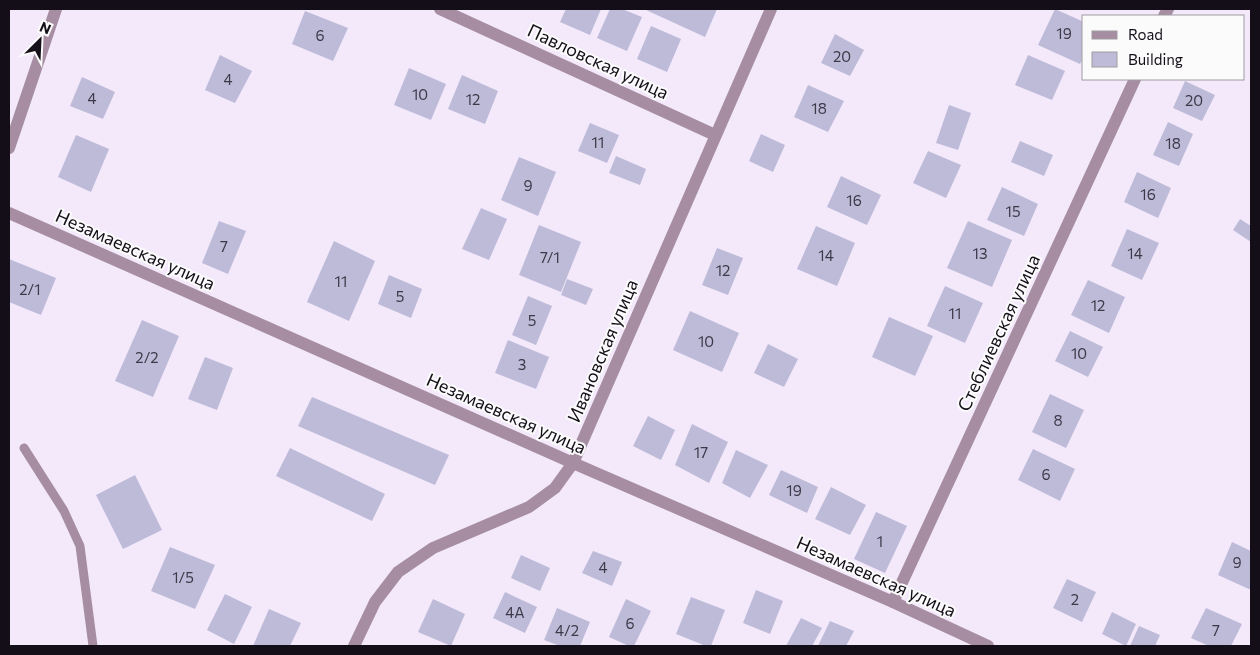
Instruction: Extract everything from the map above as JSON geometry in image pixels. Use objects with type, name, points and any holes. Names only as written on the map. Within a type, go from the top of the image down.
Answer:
[{"type":"street","points":[[9,148],[56,9]]},
{"type":"street","name":"Павловская улица","points":[[440,9],[715,135]]},
{"type":"street","name":"Ивановская улица","points":[[354,646],[375,602],[398,572],[433,548],[529,507],[555,488],[573,463],[770,9]]},
{"type":"street","name":"Стеблиевская улица","points":[[894,602],[1135,80]]},
{"type":"street","name":"Незамаевская улица","points":[[9,214],[573,463],[894,602],[988,646]]},
{"type":"lane","points":[[24,448],[64,511],[80,546],[93,646]]},
{"type":"building","points":[[566,9],[601,9],[590,35],[560,22]]},
{"type":"building","points":[[610,9],[622,9],[642,17],[627,51],[597,38]]},
{"type":"building","points":[[647,9],[717,9],[705,37]]},
{"type":"building","points":[[1055,9],[1082,21],[1082,60],[1080,64],[1038,45]]},
{"type":"building","points":[[305,11],[348,28],[333,61],[292,44]]},
{"type":"building","points":[[651,26],[681,39],[667,72],[637,59]]},
{"type":"building","points":[[835,34],[864,50],[850,76],[821,63]]},
{"type":"building","points":[[220,55],[252,71],[235,103],[205,90]]},
{"type":"building","points":[[1028,55],[1065,71],[1052,100],[1015,85]]},
{"type":"building","points":[[409,68],[446,84],[431,120],[394,105]]},
{"type":"building","points":[[462,75],[498,91],[485,124],[448,109]]},
{"type":"building","points":[[82,77],[115,92],[103,119],[70,106]]},
{"type":"building","points":[[1185,81],[1215,95],[1202,121],[1173,108]]},
{"type":"building","points":[[808,85],[844,101],[828,132],[794,117]]},
{"type":"building","points":[[949,105],[971,113],[958,150],[936,143]]},
{"type":"building","points":[[1168,122],[1193,134],[1179,166],[1153,155]]},
{"type":"building","points":[[590,123],[619,135],[607,163],[578,151]]},
{"type":"building","points":[[761,134],[785,145],[773,172],[749,161]]},
{"type":"building","points":[[76,135],[109,149],[91,192],[58,177]]},
{"type":"building","points":[[1020,141],[1053,155],[1044,176],[1011,162]]},
{"type":"building","points":[[928,151],[961,165],[946,198],[913,183]]},
{"type":"building","points":[[616,156],[646,169],[640,185],[609,173]]},
{"type":"building","points":[[519,157],[556,172],[538,216],[501,200]]},
{"type":"building","points":[[1137,172],[1171,188],[1158,218],[1124,202]]},
{"type":"building","points":[[841,176],[881,195],[867,225],[827,207]]},
{"type":"building","points":[[1002,187],[1038,204],[1024,236],[987,220]]},
{"type":"building","points":[[481,208],[507,219],[489,260],[462,249]]},
{"type":"building","points":[[1240,219],[1251,226],[1251,242],[1233,230]]},
{"type":"building","points":[[219,221],[246,231],[228,274],[202,263]]},
{"type":"building","points":[[968,221],[1012,240],[992,287],[947,268]]},
{"type":"building","points":[[539,225],[581,242],[561,292],[519,275]]},
{"type":"building","points":[[816,226],[855,243],[837,286],[797,269]]},
{"type":"building","points":[[1127,229],[1159,243],[1142,280],[1111,266]]},
{"type":"building","points":[[334,241],[375,261],[349,321],[307,302]]},
{"type":"building","points":[[717,248],[743,258],[728,295],[702,285]]},
{"type":"building","points":[[9,259],[56,278],[41,315],[9,302]]},
{"type":"building","points":[[389,275],[422,289],[411,318],[378,304]]},
{"type":"building","points":[[567,279],[593,289],[586,305],[561,295]]},
{"type":"building","points":[[1088,280],[1125,297],[1109,333],[1071,315]]},
{"type":"building","points":[[945,286],[983,303],[965,343],[927,326]]},
{"type":"building","points":[[528,296],[552,306],[536,345],[512,335]]},
{"type":"building","points":[[690,311],[739,333],[722,372],[673,350]]},
{"type":"building","points":[[889,317],[933,336],[915,376],[872,357]]},
{"type":"building","points":[[142,320],[179,336],[153,397],[115,381]]},
{"type":"building","points":[[1070,331],[1103,347],[1088,377],[1055,361]]},
{"type":"building","points":[[508,340],[549,357],[536,389],[495,373]]},
{"type":"building","points":[[768,344],[798,359],[784,387],[754,373]]},
{"type":"building","points":[[205,357],[233,368],[217,410],[188,399]]},
{"type":"building","points":[[1050,394],[1084,410],[1066,448],[1032,432]]},
{"type":"building","points":[[312,397],[449,455],[435,485],[298,426]]},
{"type":"building","points":[[648,416],[675,430],[661,460],[633,446]]},
{"type":"building","points":[[692,424],[728,442],[709,483],[675,465]]},
{"type":"building","points":[[290,448],[385,494],[372,521],[276,476]]},
{"type":"building","points":[[1033,449],[1075,469],[1060,501],[1018,480]]},
{"type":"building","points":[[736,450],[768,465],[750,498],[722,483]]},
{"type":"building","points":[[781,470],[818,487],[807,513],[769,495]]},
{"type":"building","points":[[135,475],[162,530],[123,549],[96,495]]},
{"type":"building","points":[[831,487],[866,505],[850,535],[815,519]]},
{"type":"building","points":[[876,512],[907,526],[885,573],[854,559]]},
{"type":"building","points":[[1232,542],[1251,551],[1251,590],[1218,575]]},
{"type":"building","points":[[170,547],[215,565],[195,609],[151,591]]},
{"type":"building","points":[[593,551],[622,562],[612,586],[582,573]]},
{"type":"building","points":[[521,555],[550,568],[540,591],[511,578]]},
{"type":"building","points":[[1067,579],[1096,592],[1082,622],[1053,608]]},
{"type":"building","points":[[756,590],[783,601],[770,634],[743,623]]},
{"type":"building","points":[[505,592],[537,607],[525,633],[493,618]]},
{"type":"building","points":[[225,594],[252,607],[234,644],[207,630]]},
{"type":"building","points":[[691,597],[725,610],[711,646],[706,646],[676,634]]},
{"type":"building","points":[[433,599],[465,614],[451,646],[418,632]]},
{"type":"building","points":[[626,599],[651,611],[634,646],[629,646],[609,637]]},
{"type":"building","points":[[557,608],[590,622],[580,646],[560,646],[544,640]]},
{"type":"building","points":[[1206,608],[1242,624],[1231,646],[1209,646],[1191,638]]},
{"type":"building","points":[[269,609],[301,623],[290,646],[253,646]]},
{"type":"building","points":[[1112,612],[1136,624],[1126,646],[1102,634]]},
{"type":"building","points":[[801,618],[822,628],[812,646],[786,646]]},
{"type":"building","points":[[830,621],[854,631],[846,646],[818,646]]},
{"type":"building","points":[[1139,626],[1160,635],[1155,646],[1130,646]]}]
